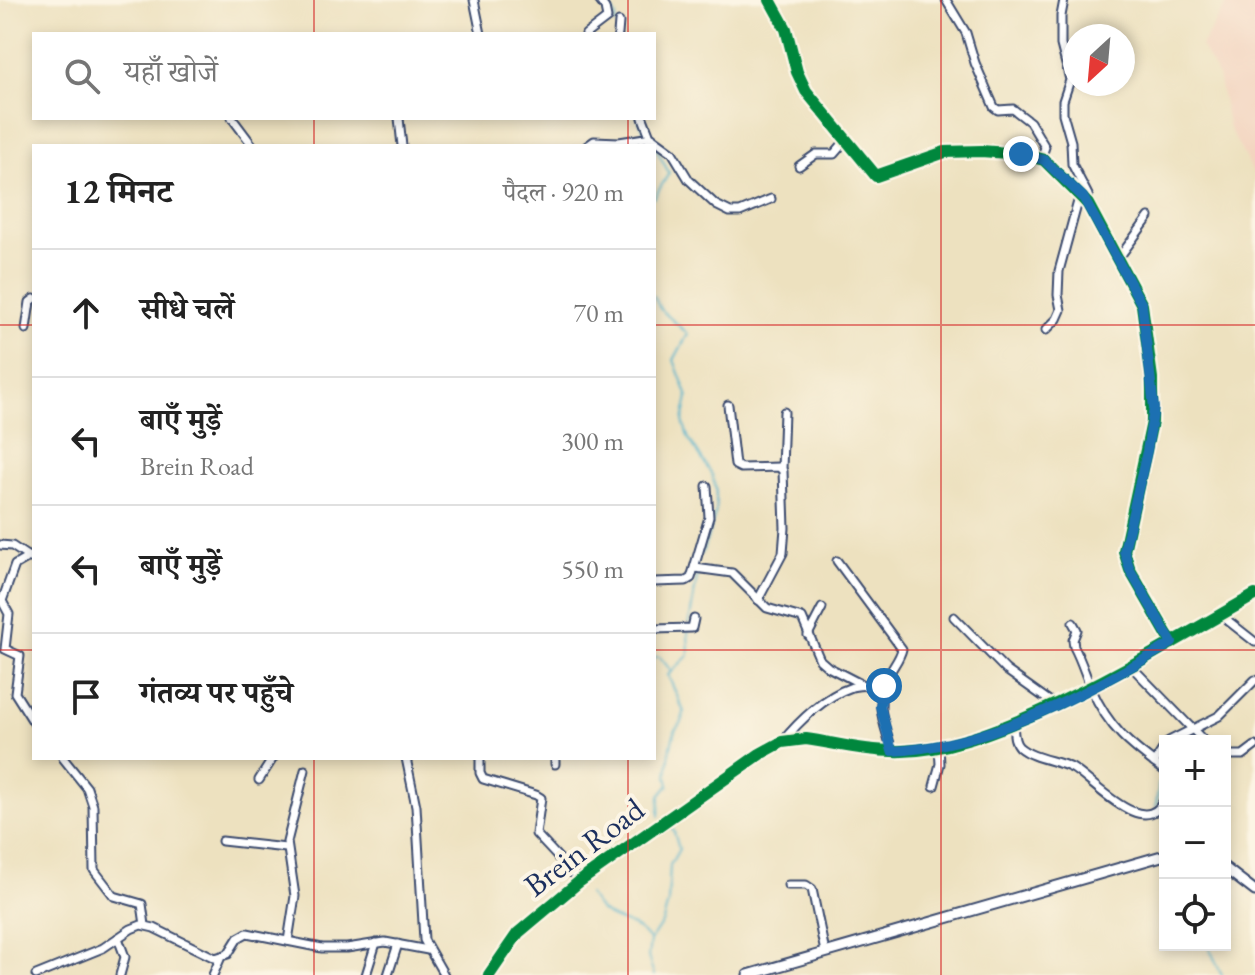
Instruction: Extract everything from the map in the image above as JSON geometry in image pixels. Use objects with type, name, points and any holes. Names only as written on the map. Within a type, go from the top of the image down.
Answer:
[{"type":"street","points":[[474,0],[481,32]]},
{"type":"street","points":[[589,32],[607,18],[599,0]]},
{"type":"street","points":[[770,0],[786,29],[797,72],[806,91],[876,176],[945,152],[1002,152],[1041,159],[1088,204],[1142,305],[1154,408],[1125,556],[1172,643]]},
{"type":"street","points":[[946,0],[966,33],[994,107],[998,110],[1013,109],[1030,122],[1045,147],[1041,159]]},
{"type":"street","points":[[1064,0],[1061,45],[1070,80],[1063,101],[1063,114],[1071,142],[1073,169],[1088,195],[1088,204]]},
{"type":"street","points":[[618,32],[619,22]]},
{"type":"street","points":[[234,120],[252,144]]},
{"type":"street","points":[[399,120],[402,144]]},
{"type":"street","points":[[644,120],[649,138]]},
{"type":"street","points":[[590,144],[594,141],[649,138],[675,155],[697,190],[724,210],[735,213],[747,211],[771,199]]},
{"type":"street","points":[[799,166],[816,154],[834,154],[846,140]]},
{"type":"street","points":[[1046,330],[1061,310],[1059,271],[1080,194]]},
{"type":"street","points":[[1118,259],[1149,217]]},
{"type":"street","points":[[26,329],[32,300]]},
{"type":"street","points":[[728,405],[735,465],[741,468],[782,469]]},
{"type":"street","points":[[758,600],[783,553],[784,412]]},
{"type":"street","points":[[656,582],[688,581],[698,568],[709,517],[707,486]]},
{"type":"street","points":[[0,545],[12,546],[32,556]]},
{"type":"street","points":[[32,556],[13,569],[2,599],[9,614],[5,649],[20,656],[15,693],[32,720]]},
{"type":"street","points":[[837,561],[901,646],[900,657],[884,686],[880,706],[892,751]]},
{"type":"street","points":[[698,568],[732,573],[773,611],[802,618],[824,664],[863,685]]},
{"type":"street","name":"Brein Road","points":[[489,975],[518,933],[580,881],[732,771],[782,742],[806,739],[892,751],[939,747],[1013,723],[1091,688],[1255,595]]},
{"type":"street","points":[[808,635],[822,608]]},
{"type":"street","points":[[1222,616],[1255,642]]},
{"type":"street","points":[[954,617],[1006,670],[1055,705]]},
{"type":"street","points":[[656,629],[688,628],[694,619]]},
{"type":"street","points":[[1073,623],[1077,630],[1073,644],[1091,688],[1124,740],[1159,767]]},
{"type":"street","points":[[1132,667],[1199,735]]},
{"type":"street","points":[[1180,735],[1219,716],[1255,680]]},
{"type":"street","points":[[782,742],[808,715],[832,698],[853,687],[884,686]]},
{"type":"street","points":[[1013,723],[1014,738],[1021,749],[1077,771],[1127,809],[1150,813],[1160,807]]},
{"type":"street","points":[[1231,755],[1243,755],[1255,746]]},
{"type":"street","points":[[934,786],[940,764],[939,747]]},
{"type":"street","points":[[1154,763],[1159,755]]},
{"type":"street","points":[[65,760],[87,788],[93,806],[94,870],[114,896],[142,904],[145,925]]},
{"type":"street","points":[[259,780],[272,760]]},
{"type":"street","points":[[407,760],[415,793],[422,923],[428,950],[444,975]]},
{"type":"street","points":[[480,760],[483,779],[541,798],[536,834],[580,881]]},
{"type":"street","points":[[288,941],[295,896],[286,848],[305,770]]},
{"type":"street","points":[[222,841],[286,848]]},
{"type":"street","points":[[752,974],[1159,857]]},
{"type":"street","points":[[1231,873],[1255,891]]},
{"type":"street","points":[[788,885],[806,885],[812,889],[825,952]]},
{"type":"street","points":[[36,975],[94,953],[136,926],[145,925],[220,959]]},
{"type":"street","points":[[213,975],[220,959],[228,954],[241,935],[247,933],[333,949],[376,943],[428,950]]},
{"type":"street","points":[[118,938],[125,957],[120,975]]},
{"type":"street","points":[[366,975],[376,943]]},
{"type":"street","points":[[388,975],[398,944]]},
{"type":"shaded area","points":[[1229,0],[1255,0],[1255,176],[1229,128],[1218,76],[1201,46]]},
{"type":"waterway","points":[[606,0],[616,17],[615,24]]},
{"type":"waterway","points":[[639,120],[646,135]]},
{"type":"waterway","points":[[656,149],[669,173],[656,195]]},
{"type":"waterway","points":[[656,300],[660,309],[688,334],[674,360],[688,397],[683,421],[688,437],[712,475],[716,490],[716,511],[702,554]]},
{"type":"waterway","points":[[689,624],[698,572]]},
{"type":"waterway","points":[[659,816],[660,796],[669,785],[670,750],[684,712],[668,675],[689,655],[688,631]]},
{"type":"waterway","points":[[656,657],[660,657],[672,672]]},
{"type":"waterway","points":[[1156,806],[1159,783]]},
{"type":"waterway","points":[[654,975],[648,957],[650,941],[663,921],[668,903],[670,865],[679,849],[668,823]]},
{"type":"waterway","points":[[588,894],[600,910],[631,925],[649,940]]},
{"type":"waterway","points":[[1211,951],[1222,975]]},
{"type":"cycle path","points":[[770,0],[786,29],[797,72],[806,91],[876,176],[945,152],[1021,154],[1044,160],[1088,204],[1142,305],[1152,378],[1152,422],[1124,551],[1130,570],[1172,643]]},
{"type":"cycle path","points":[[489,975],[518,933],[580,881],[760,754],[782,742],[806,739],[859,748],[911,751],[967,740],[1039,712],[1094,685],[1255,595]]},
{"type":"route","points":[[884,686],[880,706],[892,751],[932,748],[977,737],[1013,723],[1132,667],[1172,643],[1130,570],[1124,551],[1154,408],[1142,305],[1083,197],[1044,160],[1021,154]]}]
